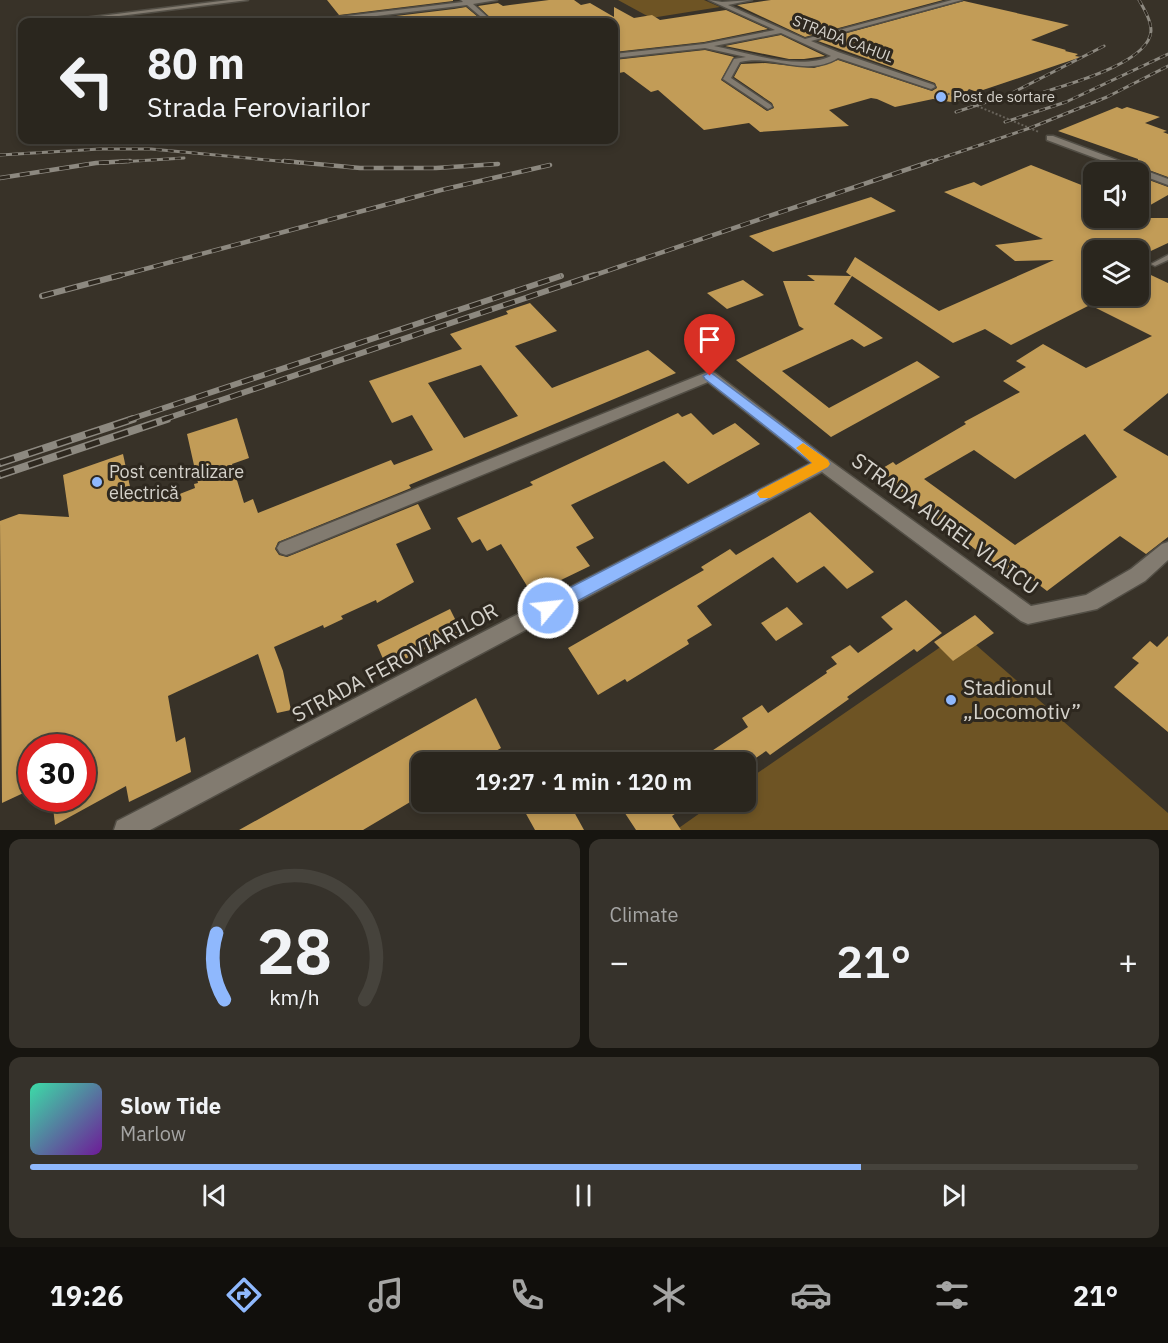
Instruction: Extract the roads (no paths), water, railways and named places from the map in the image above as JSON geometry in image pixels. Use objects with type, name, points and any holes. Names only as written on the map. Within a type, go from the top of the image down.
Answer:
[{"type":"street","points":[[89,18],[245,0]]},
{"type":"street","points":[[346,18],[494,0]]},
{"type":"street","name":"STRADA CAHUL","points":[[712,0],[835,54],[931,87]]},
{"type":"street","points":[[722,4],[749,0]]},
{"type":"street","points":[[804,41],[959,0]]},
{"type":"street","points":[[465,2],[485,18]]},
{"type":"street","points":[[173,15],[179,8]]},
{"type":"street","points":[[618,56],[704,46],[781,31]]},
{"type":"street","points":[[704,46],[756,57],[812,65],[830,60],[836,56],[835,54]]},
{"type":"street","points":[[756,57],[737,61],[727,79],[768,107]]},
{"type":"street","points":[[1050,138],[1168,182]]},
{"type":"street","points":[[286,548],[710,376],[823,464]]},
{"type":"street","name":"STRADA AUREL VLAICU","points":[[823,464],[1028,615],[1089,603],[1138,575],[1168,549]]},
{"type":"street","name":"STRADA FEROVIARILOR","points":[[126,830],[823,464]]},
{"type":"lane","points":[[1155,264],[1168,257]]},
{"type":"railway","points":[[1044,92],[1106,71],[1137,53],[1147,42],[1151,31],[1149,19],[1139,0]]},
{"type":"railway","points":[[956,112],[1008,95],[1104,46]]},
{"type":"railway","points":[[1005,122],[1066,102],[1168,54]]},
{"type":"railway","points":[[927,163],[1030,128],[1107,97],[1168,66]]},
{"type":"railway","points":[[0,155],[100,149],[151,149],[300,163]]},
{"type":"railway","points":[[103,163],[184,158]]},
{"type":"railway","points":[[0,178],[96,163],[130,161]]},
{"type":"railway","points":[[284,161],[360,168],[436,168],[498,164]]},
{"type":"railway","points":[[589,277],[932,161]]},
{"type":"railway","points":[[115,277],[441,190],[550,165]]},
{"type":"railway","points":[[42,296],[121,275]]},
{"type":"railway","points":[[162,420],[594,275]]},
{"type":"railway","points":[[128,420],[561,276]]},
{"type":"railway","points":[[0,463],[133,419]]},
{"type":"railway","points":[[0,475],[167,419]]},
{"type":"place","name":"Post de sortare","points":[[941,97]]},
{"type":"place","name":"Post centralizare electrică","points":[[97,482]]},
{"type":"place","name":"Stadionul „Locomotiv”","points":[[951,700]]}]
